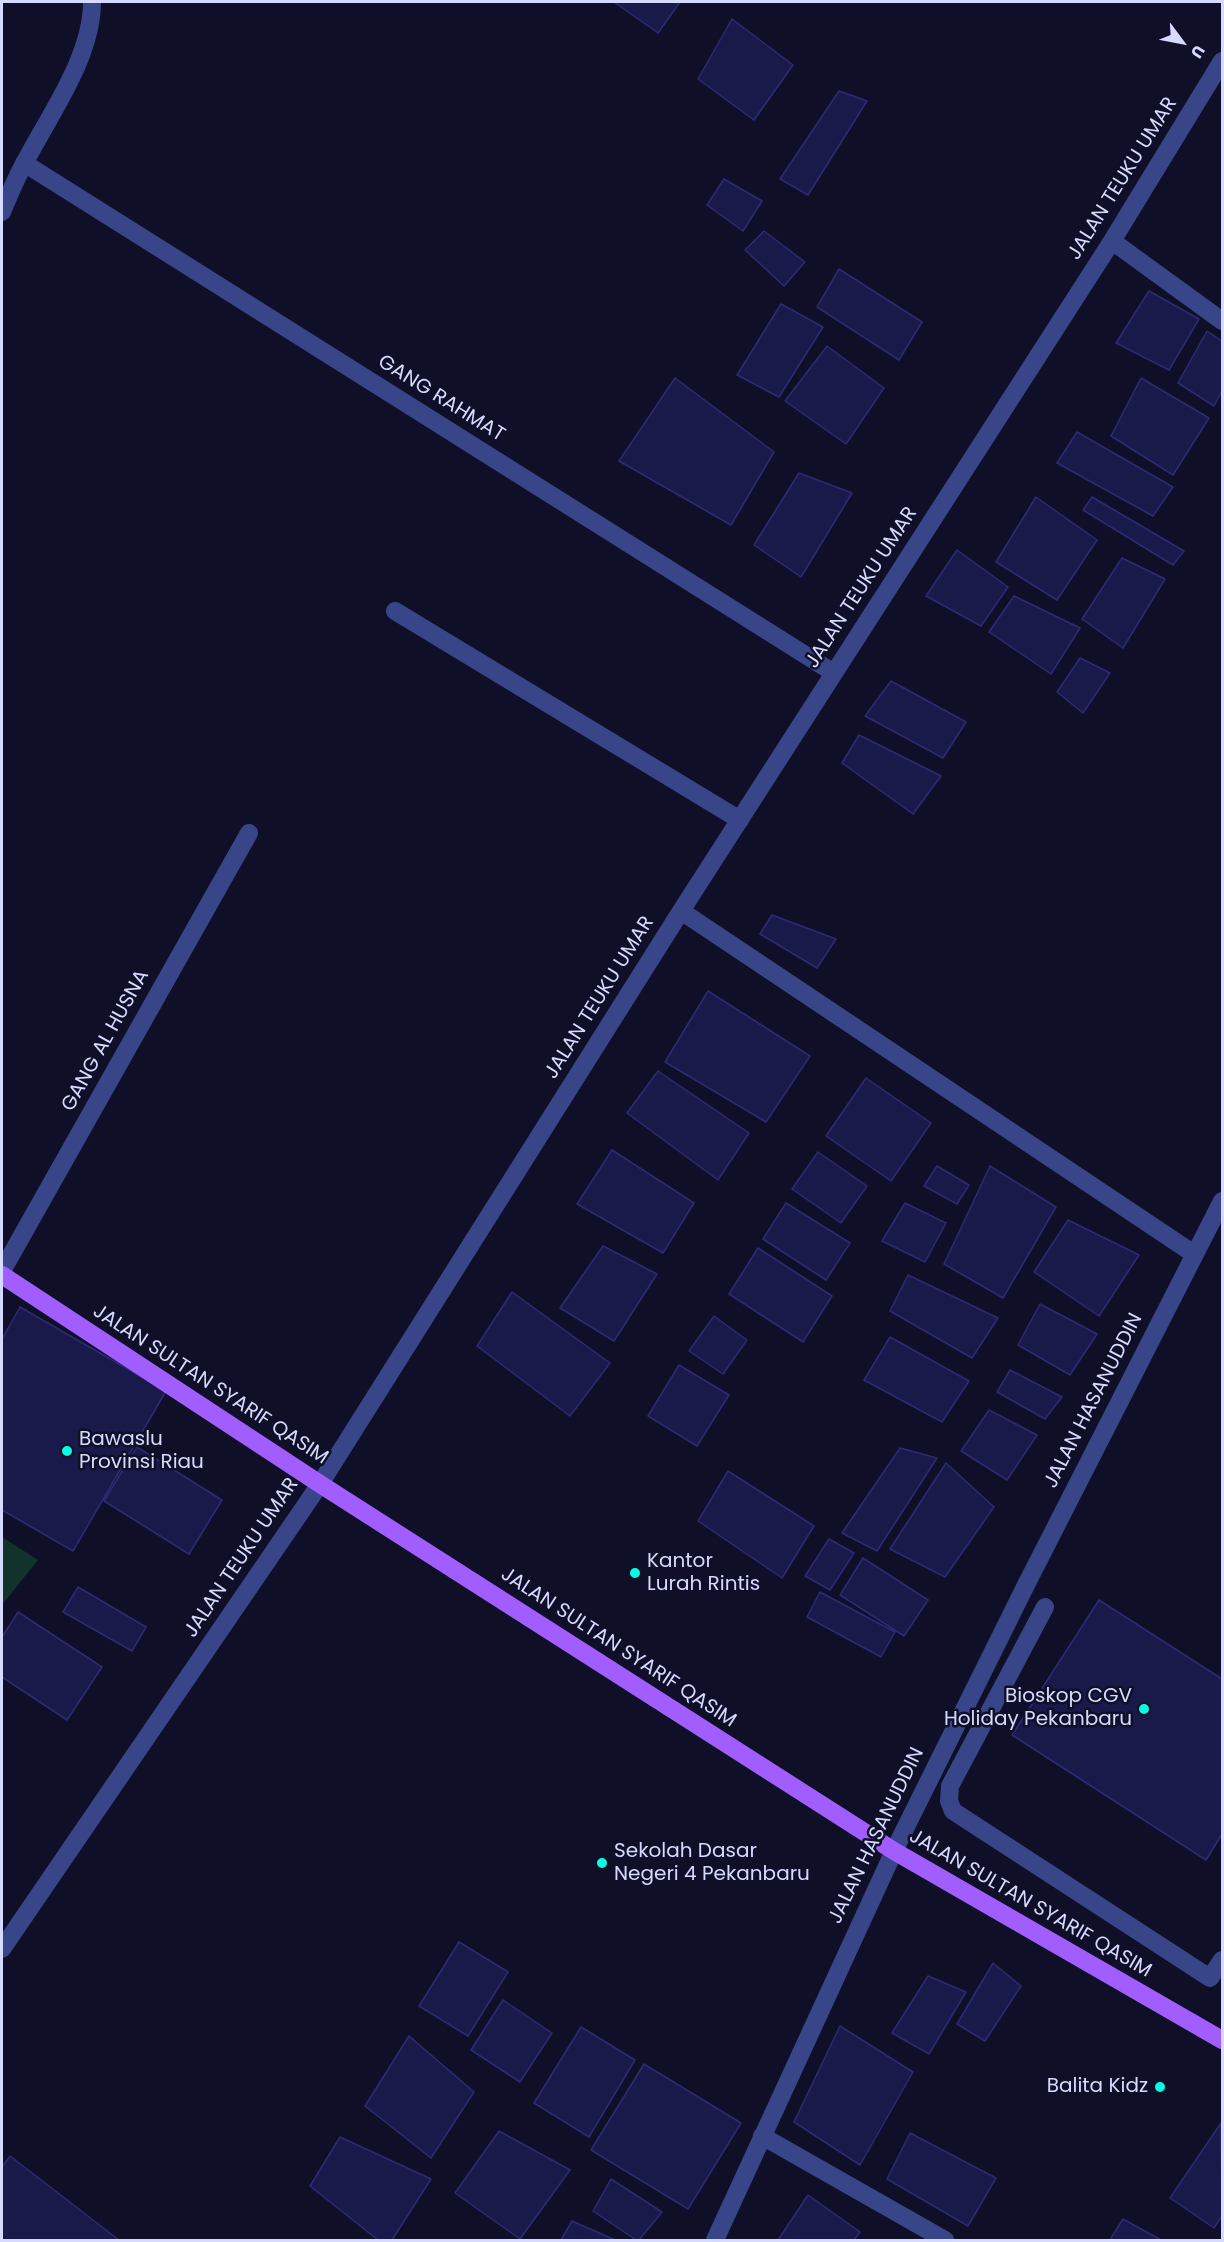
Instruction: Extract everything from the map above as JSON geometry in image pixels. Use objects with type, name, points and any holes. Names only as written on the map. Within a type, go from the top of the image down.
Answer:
[{"type":"main road","name":"JALAN SULTAN SYARIF QASIM","points":[[2,1273],[320,1484],[894,1851],[1222,2040]]},
{"type":"street","points":[[2,212],[24,163],[65,88],[86,42],[92,2]]},
{"type":"street","name":"JALAN TEUKU UMAR","points":[[2,1949],[320,1484],[681,911],[1112,241],[1222,61]]},
{"type":"street","name":"GANG RAHMAT","points":[[24,163],[834,673]]},
{"type":"street","points":[[1112,241],[1222,321]]},
{"type":"street","points":[[395,611],[740,820]]},
{"type":"street","name":"GANG AL HUSNA","points":[[2,1273],[249,833]]},
{"type":"street","points":[[681,911],[1194,1254]]},
{"type":"street","name":"JALAN HASANUDDIN","points":[[715,2241],[894,1851],[1222,1201]]},
{"type":"street","points":[[1045,1607],[950,1786],[949,1801],[953,1811],[1216,1982],[1222,1960]]},
{"type":"street","points":[[762,2136],[945,2241]]},
{"type":"green space","points":[[2,1537],[38,1560],[2,1605]]},
{"type":"building","points":[[614,2],[680,2],[658,33]]},
{"type":"building","points":[[732,19],[793,65],[754,120],[698,79]]},
{"type":"building","points":[[839,91],[867,101],[808,195],[780,179]]},
{"type":"building","points":[[724,179],[762,201],[743,231],[707,205]]},
{"type":"building","points":[[764,231],[805,262],[784,286],[745,250]]},
{"type":"building","points":[[839,269],[922,322],[899,360],[817,307]]},
{"type":"building","points":[[1149,291],[1199,319],[1169,370],[1116,343]]},
{"type":"building","points":[[781,304],[823,327],[779,397],[737,375]]},
{"type":"building","points":[[1207,331],[1222,341],[1222,391],[1214,406],[1178,383]]},
{"type":"building","points":[[827,346],[884,388],[846,444],[785,401]]},
{"type":"building","points":[[675,378],[774,452],[731,525],[619,461]]},
{"type":"building","points":[[1141,378],[1209,418],[1173,475],[1111,436]]},
{"type":"building","points":[[1077,432],[1173,487],[1153,516],[1057,463]]},
{"type":"building","points":[[799,473],[852,493],[801,577],[754,545]]},
{"type":"building","points":[[1036,497],[1097,540],[1057,600],[996,562]]},
{"type":"building","points":[[1092,497],[1184,551],[1173,565],[1083,510]]},
{"type":"building","points":[[957,550],[1008,587],[981,626],[926,596]]},
{"type":"building","points":[[1122,558],[1165,579],[1123,648],[1082,619]]},
{"type":"building","points":[[1014,596],[1080,628],[1051,674],[989,632]]},
{"type":"building","points":[[1080,658],[1110,673],[1083,713],[1057,692]]},
{"type":"building","points":[[891,681],[966,722],[943,758],[865,716]]},
{"type":"building","points":[[859,735],[941,776],[913,814],[842,763]]},
{"type":"building","points":[[772,915],[836,939],[817,968],[760,934]]},
{"type":"building","points":[[708,991],[810,1056],[766,1122],[665,1062]]},
{"type":"building","points":[[658,1071],[749,1133],[718,1180],[627,1113]]},
{"type":"building","points":[[866,1078],[931,1123],[891,1181],[826,1136]]},
{"type":"building","points":[[612,1150],[694,1203],[663,1253],[577,1204]]},
{"type":"building","points":[[818,1152],[867,1186],[841,1223],[792,1189]]},
{"type":"building","points":[[937,1166],[969,1185],[957,1204],[924,1186]]},
{"type":"building","points":[[990,1166],[1056,1207],[1003,1298],[944,1264]]},
{"type":"building","points":[[786,1203],[850,1243],[826,1280],[763,1239]]},
{"type":"building","points":[[905,1203],[946,1223],[925,1262],[882,1241]]},
{"type":"building","points":[[1068,1220],[1139,1255],[1099,1316],[1034,1272]]},
{"type":"building","points":[[603,1246],[657,1274],[614,1341],[560,1308]]},
{"type":"building","points":[[758,1248],[832,1296],[803,1342],[729,1294]]},
{"type":"building","points":[[908,1275],[998,1318],[972,1358],[890,1311]]},
{"type":"building","points":[[512,1292],[610,1363],[570,1416],[477,1346]]},
{"type":"building","points":[[1040,1304],[1097,1334],[1070,1375],[1018,1345]]},
{"type":"building","name":"Bawaslu Provinsi Riau","points":[[20,1307],[166,1391],[73,1551],[2,1510],[2,1339]]},
{"type":"building","points":[[714,1316],[747,1340],[723,1374],[689,1351]]},
{"type":"building","points":[[890,1337],[969,1381],[942,1422],[864,1380]]},
{"type":"building","points":[[679,1365],[729,1395],[697,1446],[648,1416]]},
{"type":"building","points":[[1010,1370],[1062,1397],[1045,1419],[997,1392]]},
{"type":"building","points":[[989,1410],[1037,1435],[1007,1480],[961,1451]]},
{"type":"building","points":[[137,1447],[222,1500],[189,1554],[104,1501]]},
{"type":"building","points":[[900,1448],[937,1458],[877,1551],[842,1533]]},
{"type":"building","points":[[946,1463],[994,1507],[945,1577],[890,1549]]},
{"type":"building","points":[[728,1471],[814,1526],[782,1578],[698,1521]]},
{"type":"building","points":[[829,1539],[854,1553],[830,1590],[805,1576]]},
{"type":"building","points":[[863,1558],[928,1600],[904,1636],[840,1595]]},
{"type":"building","points":[[78,1587],[146,1627],[132,1651],[63,1612]]},
{"type":"building","points":[[820,1592],[895,1632],[881,1657],[807,1617]]},
{"type":"building","points":[[1099,1600],[1222,1679],[1222,1834],[1206,1860],[1012,1735]]},
{"type":"building","points":[[18,1612],[102,1667],[67,1720],[2,1677],[2,1637]]},
{"type":"building","points":[[459,1942],[508,1972],[468,2036],[419,2006]]},
{"type":"building","points":[[993,1963],[1021,1986],[985,2041],[957,2024]]},
{"type":"building","points":[[928,1976],[966,1992],[929,2054],[892,2033]]},
{"type":"building","points":[[503,2000],[552,2033],[520,2082],[471,2050]]},
{"type":"building","points":[[840,2026],[913,2072],[860,2165],[794,2122]]},
{"type":"building","points":[[581,2027],[635,2060],[589,2137],[534,2103]]},
{"type":"building","points":[[409,2036],[474,2092],[431,2158],[365,2106]]},
{"type":"building","points":[[644,2064],[741,2123],[688,2209],[591,2150]]},
{"type":"building","points":[[1221,2123],[1222,2216],[1214,2228],[1170,2198]]},
{"type":"building","points":[[499,2131],[570,2170],[520,2239],[455,2193]]},
{"type":"building","points":[[910,2133],[996,2178],[968,2226],[887,2179]]},
{"type":"building","points":[[340,2137],[431,2179],[392,2240],[378,2240],[310,2186]]},
{"type":"building","points":[[10,2156],[119,2240],[2,2240],[2,2167]]},
{"type":"building","points":[[611,2179],[662,2212],[639,2240],[593,2211]]},
{"type":"building","points":[[808,2195],[860,2232],[854,2240],[778,2240]]},
{"type":"building","points":[[1123,2219],[1161,2240],[1114,2240],[1111,2238]]},
{"type":"building","points":[[572,2221],[615,2240],[561,2240]]},
{"type":"place","name":"Bawaslu Provinsi Riau","points":[[67,1451]]},
{"type":"place","name":"Kantor Lurah Rintis","points":[[635,1573]]},
{"type":"place","name":"Bioskop CGV Holiday Pekanbaru","points":[[1144,1709]]},
{"type":"place","name":"Sekolah Dasar Negeri 4 Pekanbaru","points":[[602,1863]]},
{"type":"place","name":"Balita Kidz","points":[[1160,2087]]}]
